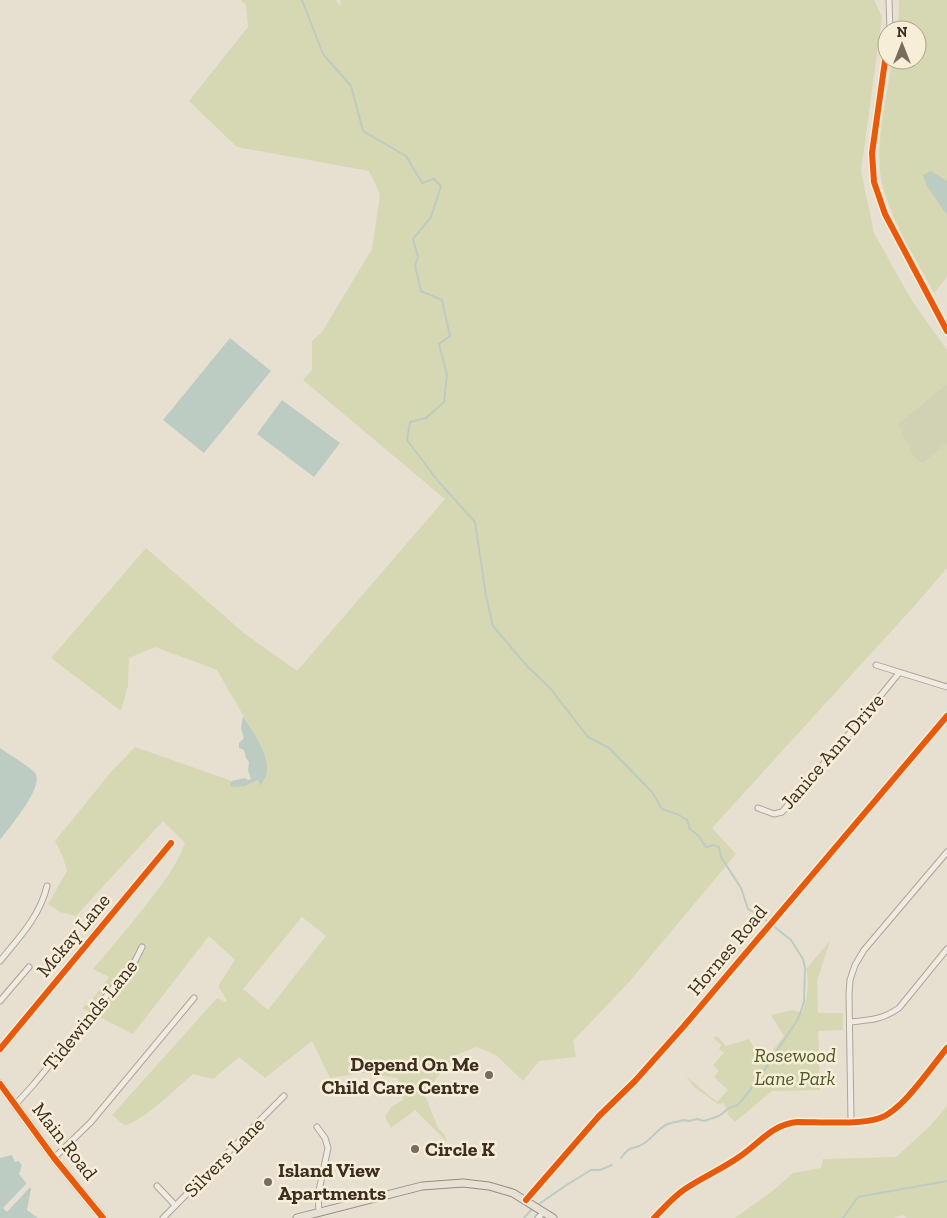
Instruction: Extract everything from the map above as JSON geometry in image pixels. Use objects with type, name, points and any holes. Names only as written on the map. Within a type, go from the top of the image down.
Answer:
[{"type":"main road","name":"Main Road","points":[[0,1084],[54,1158],[103,1218]]},
{"type":"main road","points":[[296,1218],[403,1190],[463,1183],[489,1186],[513,1193],[553,1218]]},
{"type":"street","points":[[889,0],[890,20]]},
{"type":"street","points":[[884,70],[872,153],[874,182],[888,220],[947,331]]},
{"type":"street","points":[[876,665],[947,687]]},
{"type":"street","name":"Janice Ann Drive","points":[[758,808],[773,814],[782,812],[856,727],[898,672]]},
{"type":"street","name":"Hornes Road","points":[[529,1202],[599,1116],[641,1075],[947,716]]},
{"type":"street","name":"Mckay Lane","points":[[0,1049],[172,843]]},
{"type":"street","points":[[851,1121],[849,985],[858,960],[947,852]]},
{"type":"street","points":[[0,961],[34,917],[40,907],[47,886]]},
{"type":"street","name":"Tidewinds Lane","points":[[16,1104],[135,961],[142,947]]},
{"type":"street","points":[[850,1022],[876,1020],[891,1014],[899,1008],[947,949]]},
{"type":"street","points":[[0,1001],[30,967]]},
{"type":"street","points":[[54,1158],[91,1122],[194,998]]},
{"type":"street","points":[[654,1218],[686,1188],[740,1157],[764,1135],[777,1127],[798,1122],[876,1120],[894,1111],[947,1048]]},
{"type":"street","name":"Silvers Lane","points":[[163,1218],[284,1096]]},
{"type":"street","points":[[317,1127],[325,1138],[328,1148],[318,1195],[319,1212]]},
{"type":"street","points":[[157,1186],[176,1205]]},
{"type":"street","points":[[538,1218],[542,1210]]},
{"type":"green space","points":[[241,0],[336,0],[341,7],[340,0],[874,0],[882,17],[882,20],[877,20],[877,54],[861,171],[874,233],[912,301],[947,350],[947,384],[898,424],[922,464],[947,443],[947,568],[712,828],[736,854],[629,982],[573,1041],[576,1057],[539,1061],[523,1081],[496,1055],[477,1047],[458,1054],[424,1092],[438,1128],[444,1134],[447,1142],[415,1110],[391,1128],[385,1117],[391,1107],[403,1100],[398,1078],[361,1073],[330,1078],[312,1041],[265,1078],[239,1057],[213,1079],[193,1074],[140,1118],[124,1125],[111,1114],[217,998],[226,1002],[227,1000],[218,986],[235,960],[209,936],[133,1034],[82,1008],[90,1002],[109,977],[93,969],[155,893],[172,869],[185,843],[163,821],[76,916],[60,912],[48,904],[67,871],[55,841],[111,772],[135,747],[232,781],[230,784],[245,786],[258,780],[262,785],[267,771],[263,750],[217,670],[155,647],[129,658],[128,686],[121,711],[51,658],[146,548],[244,633],[297,671],[445,499],[303,380],[312,370],[312,341],[322,332],[372,249],[380,194],[369,171],[237,147],[189,101],[248,27],[246,5]],"holes":[[[302,917],[326,936],[268,1010],[243,989]]]},
{"type":"green space","points":[[899,0],[947,0],[947,277],[934,293],[894,218],[880,171],[881,129],[890,70],[927,70],[927,20],[898,20]]},
{"type":"green space","points":[[947,384],[947,443],[922,464],[913,455],[898,424]]},
{"type":"green space","name":"Rosewood Lane Park","points":[[830,941],[817,981],[818,1013],[843,1013],[843,1030],[818,1031],[820,1090],[772,1091],[735,1122],[727,1114],[724,1103],[718,1104],[694,1087],[686,1076],[717,1102],[728,1090],[714,1077],[719,1071],[713,1065],[724,1053],[719,1049],[721,1045],[713,1038],[717,1036],[726,1046],[749,1039],[759,1057],[766,1059],[784,1036],[771,1015],[793,1010],[802,1013],[808,980],[806,969]]},
{"type":"green space","points":[[947,1106],[947,1218],[907,1218],[903,1215],[894,1218],[735,1218],[775,1189],[793,1173],[821,1168],[823,1159],[896,1157],[930,1126]]},
{"type":"shaded area","points":[[931,171],[947,181],[947,215],[927,186],[923,175]]},
{"type":"shaded area","points":[[230,338],[271,371],[204,453],[163,420]]},
{"type":"shaded area","points":[[282,400],[340,443],[314,477],[257,434]]},
{"type":"shaded area","points":[[243,716],[258,740],[266,760],[267,772],[261,786],[258,780],[245,786],[232,787],[230,784],[232,781],[245,778],[251,779],[248,770],[249,762],[244,750],[239,748],[239,743],[244,738],[241,729]]},
{"type":"shaded area","points":[[0,748],[32,770],[37,779],[31,797],[25,807],[0,840]]},
{"type":"shaded area","points":[[12,1155],[15,1162],[18,1161],[22,1165],[19,1174],[31,1189],[27,1210],[38,1218],[0,1218],[0,1158]]},
{"type":"pier","points":[[28,1182],[31,1186],[7,1212],[3,1208]]},
{"type":"waterway","points":[[302,0],[323,54],[351,86],[363,131],[406,156],[422,183],[434,179],[441,186],[431,217],[413,239],[418,257],[415,266],[421,291],[442,300],[450,336],[439,344],[447,375],[444,402],[426,418],[410,422],[407,440],[438,481],[475,522],[486,596],[493,626],[527,666],[550,688],[588,737],[609,748],[652,792],[662,809],[687,820],[690,829],[698,835],[706,847],[713,845],[719,847],[721,857],[741,888],[748,909],[762,917],[791,940],[803,959],[805,968],[804,1002],[798,1019],[755,1084],[738,1105],[729,1108],[719,1116],[704,1121],[697,1119],[683,1120],[668,1124],[643,1144],[628,1150],[621,1158]]},
{"type":"waterway","points":[[536,1206],[591,1170],[600,1170],[612,1165]]},
{"type":"waterway","points":[[843,1218],[858,1197],[947,1181]]},
{"type":"waterway","points":[[524,1218],[532,1209]]},
{"type":"cycle path","points":[[884,70],[872,153],[874,182],[885,214],[947,331]]},
{"type":"cycle path","points":[[526,1200],[599,1116],[635,1081],[684,1026],[947,716]]},
{"type":"cycle path","points":[[0,1049],[171,843]]},
{"type":"cycle path","points":[[654,1218],[681,1192],[733,1161],[781,1126],[798,1122],[863,1122],[880,1118],[889,1113],[907,1097],[947,1048]]},
{"type":"cycle path","points":[[0,1084],[54,1158],[103,1218]]},
{"type":"place","name":"Depend On Me Child Care Centre","points":[[489,1075]]},
{"type":"place","name":"Circle K","points":[[415,1149]]},
{"type":"place","name":"Island View Apartments","points":[[268,1182]]}]
